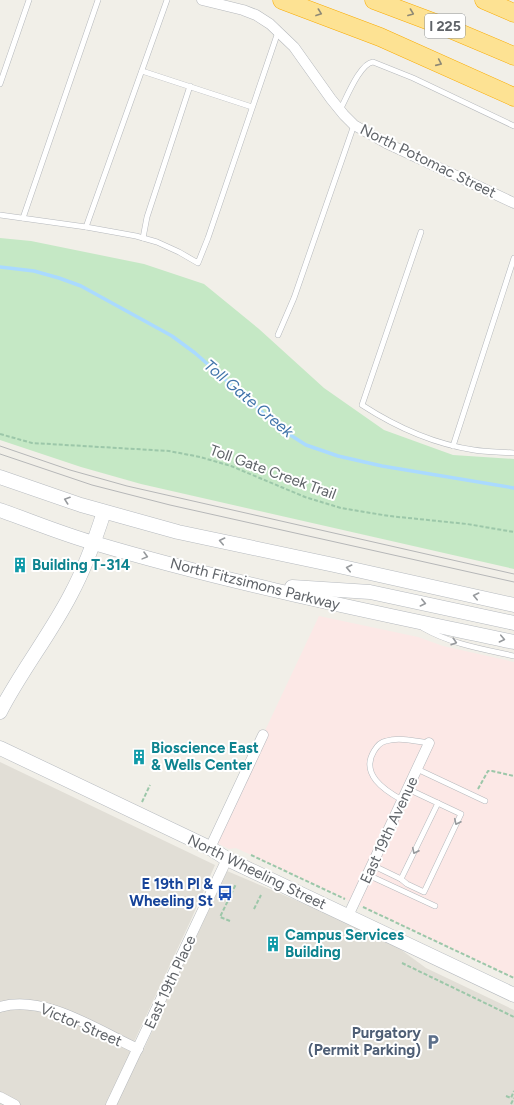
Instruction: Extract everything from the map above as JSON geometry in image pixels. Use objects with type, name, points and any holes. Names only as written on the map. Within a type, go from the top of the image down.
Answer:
[{"type":"highway","points":[[282,0],[385,39],[514,97]]},
{"type":"highway","name":"I 225","points":[[374,0],[443,26],[514,56]]},
{"type":"highway","points":[[484,0],[514,13]]},
{"type":"main road","points":[[0,477],[104,512],[178,532],[514,605]]},
{"type":"main road","name":"North Fitzsimons Parkway","points":[[0,510],[94,543],[253,585],[514,642]]},
{"type":"main road","points":[[0,712],[71,594],[94,543],[104,512]]},
{"type":"main road","points":[[253,585],[366,592],[514,624]]},
{"type":"main road","name":"North Wheeling Street","points":[[0,748],[210,848],[227,859],[514,995]]},
{"type":"street","name":"North Potomac Street","points":[[202,0],[235,8],[266,21],[298,52],[340,111],[354,125],[392,146],[514,203]]},
{"type":"street","points":[[210,848],[263,735]]},
{"type":"street","name":"East 19th Avenue","points":[[348,916],[429,743]]},
{"type":"street","name":"East 19th Place","points":[[111,1105],[227,859]]},
{"type":"street","name":"Victor Street","points":[[0,1007],[11,1004],[27,1004],[51,1009],[138,1049]]},
{"type":"street","points":[[0,1097],[15,1105]]},
{"type":"lane","points":[[0,84],[29,0]]},
{"type":"lane","points":[[23,218],[98,0]]},
{"type":"lane","points":[[86,227],[167,0]]},
{"type":"lane","points":[[0,215],[86,227],[143,238],[157,242],[198,263],[208,238],[278,31]]},
{"type":"lane","points":[[340,111],[361,71],[366,65],[373,62],[408,76],[514,126]]},
{"type":"lane","points":[[142,71],[252,107]]},
{"type":"lane","points":[[143,238],[148,217],[190,86]]},
{"type":"lane","points":[[278,335],[294,298],[354,125]]},
{"type":"lane","points":[[421,232],[362,405],[401,427],[453,446],[483,451],[514,453]]},
{"type":"lane","points":[[453,446],[514,258]]},
{"type":"lane","points":[[406,619],[439,637],[453,642],[514,656]]},
{"type":"lane","points":[[402,800],[389,792],[370,772],[372,754],[379,744],[386,741],[402,740],[429,743]]},
{"type":"lane","points":[[417,769],[484,801]]},
{"type":"lane","points":[[372,865],[424,892],[461,814],[408,789]]},
{"type":"lane","points":[[401,879],[438,803]]},
{"type":"lane","points":[[368,875],[435,906]]},
{"type":"path","name":"Toll Gate Creek Trail","points":[[0,434],[32,443],[169,451],[200,457],[231,466],[305,497],[341,508],[389,516],[467,524],[514,532]]},
{"type":"path","points":[[475,796],[488,771],[514,776]]},
{"type":"path","points":[[146,795],[150,785]]},
{"type":"path","points":[[230,921],[220,917],[236,884]]},
{"type":"path","points":[[254,909],[261,895]]},
{"type":"path","points":[[402,963],[514,1017]]},
{"type":"path","points":[[506,1096],[511,1098],[514,1091]]},
{"type":"path","points":[[511,1104],[514,1098]]},
{"type":"shaded area","points":[[319,616],[418,637],[443,646],[514,662],[514,978],[236,848],[229,849],[213,841]]},
{"type":"shaded area","points":[[0,762],[215,865],[132,1046],[143,1051],[227,871],[385,938],[426,968],[514,1010],[514,1105],[0,1105]]},
{"type":"green space","points":[[0,238],[31,241],[144,264],[204,284],[259,329],[324,388],[384,430],[453,455],[514,459],[514,569],[141,484],[81,467],[0,440]]},
{"type":"waterway","name":"Toll Gate Creek","points":[[0,267],[34,271],[81,286],[172,336],[195,353],[284,431],[306,445],[338,456],[382,466],[514,488]]},
{"type":"tram line","points":[[0,446],[70,470],[127,486],[514,574]]},
{"type":"tram line","points":[[0,454],[92,485],[170,505],[514,582]]},
{"type":"place","name":"Building T-314","points":[[20,565]]},
{"type":"place","name":"Bioscience East & Wells Center","points":[[139,757]]},
{"type":"place","name":"E 19th Pl & Wheeling St","points":[[225,893]]},
{"type":"place","name":"Campus Services Building","points":[[273,944]]},
{"type":"place","name":"Purgatory (Permit Parking)","points":[[433,1042]]}]
